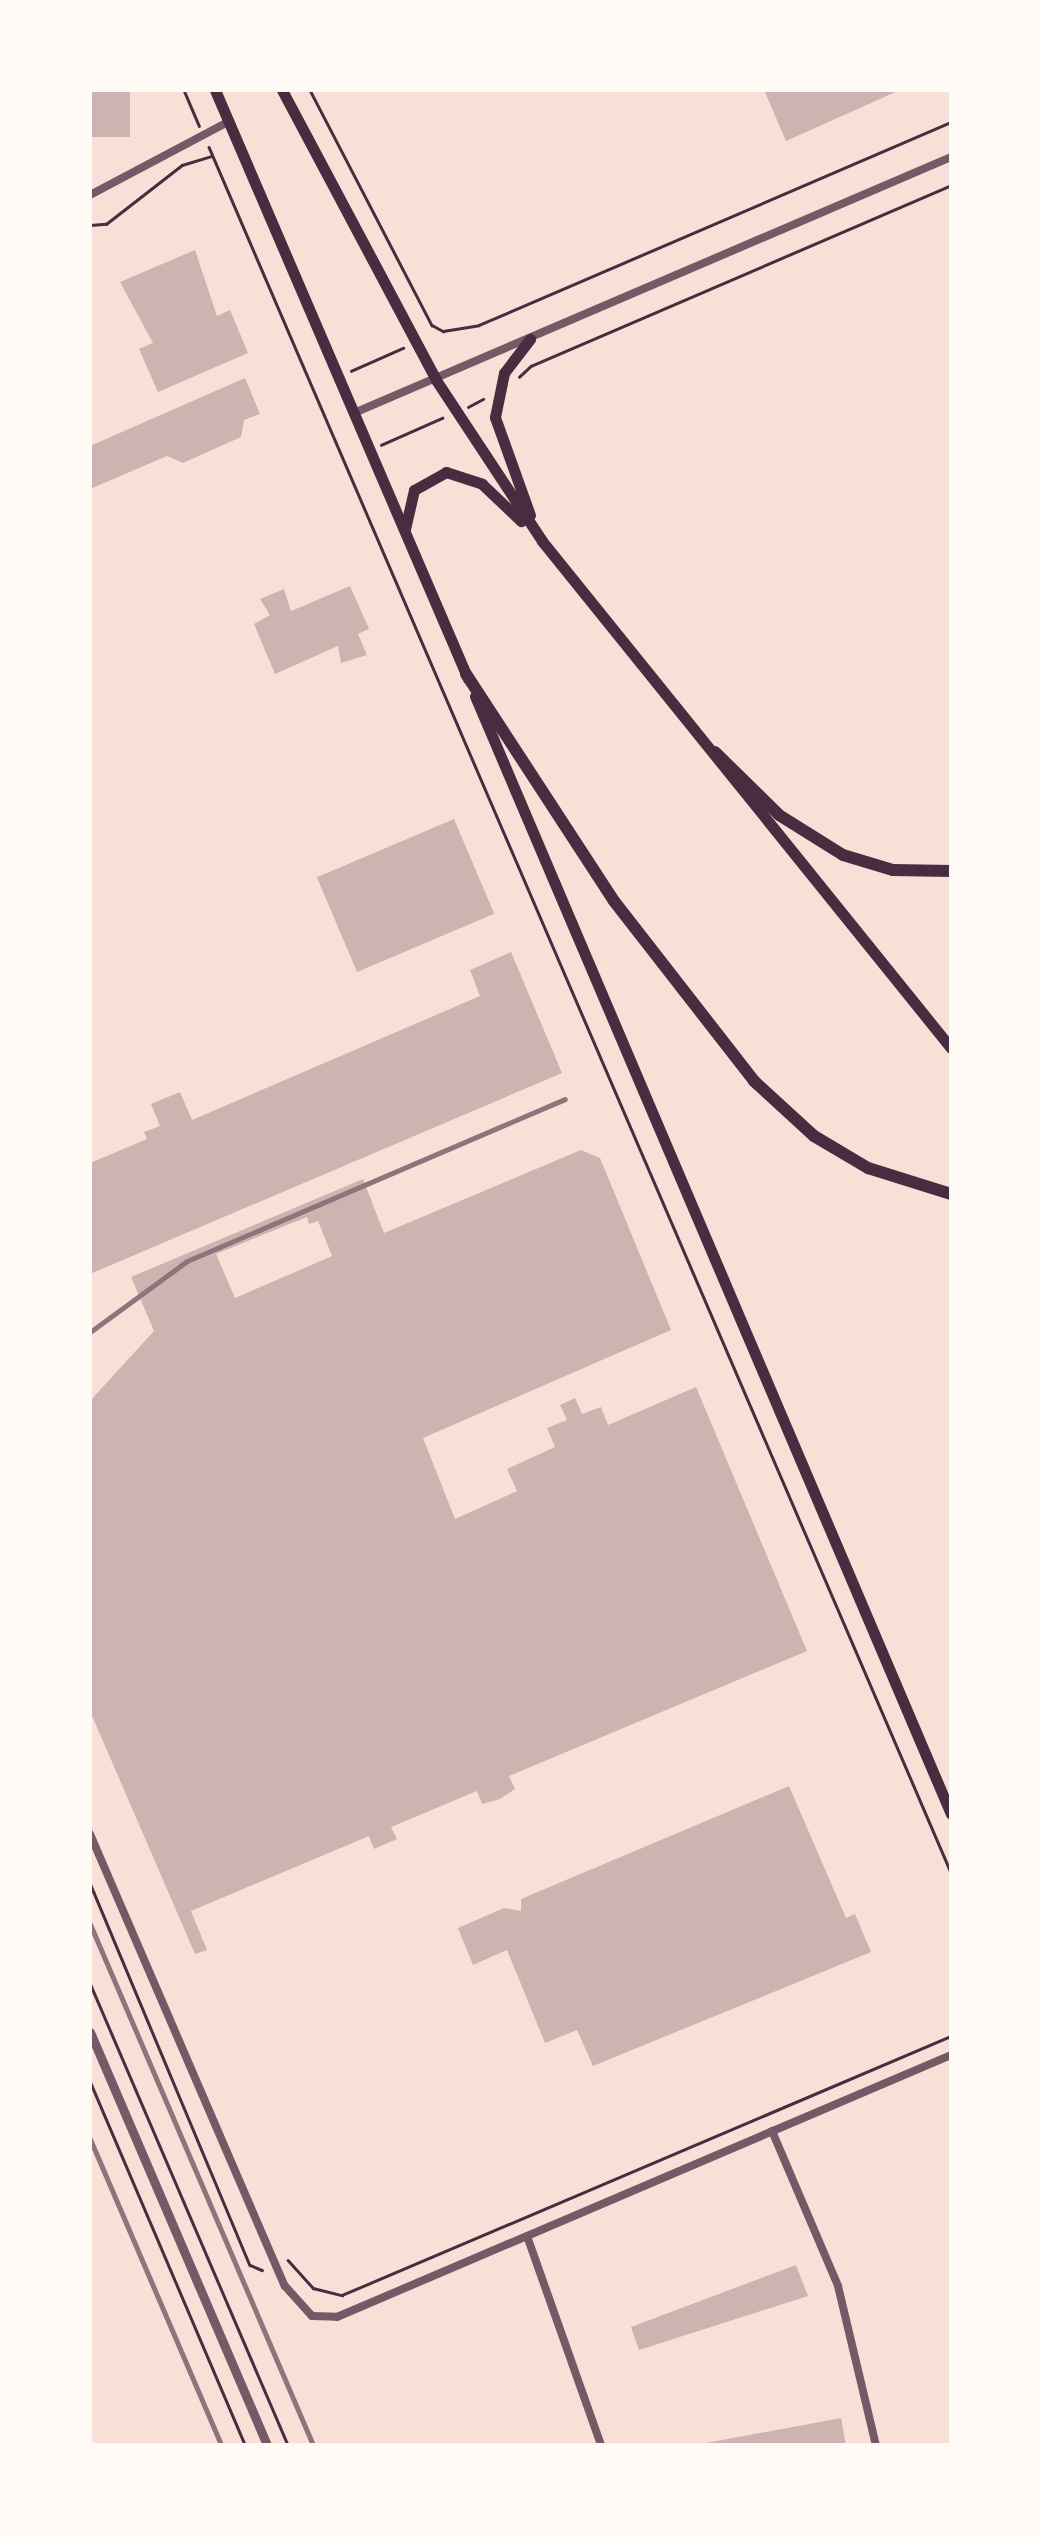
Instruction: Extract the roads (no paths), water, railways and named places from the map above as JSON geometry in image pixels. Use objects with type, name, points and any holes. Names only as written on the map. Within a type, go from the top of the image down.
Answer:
[{"type":"highway","points":[[466,674],[614,901],[754,1081],[814,1136],[854,1160],[947,1193]]},
{"type":"highway","points":[[715,752],[779,814],[842,855],[893,870],[951,870]]},
{"type":"main road","points":[[214,90],[951,1814]]},
{"type":"main road","points":[[282,90],[414,344],[542,542],[715,752],[778,841],[951,1048]]},
{"type":"main road","points":[[530,339],[504,373],[495,418],[504,455],[542,542]]},
{"type":"main road","points":[[404,533],[414,490],[446,472],[482,484],[542,542]]},
{"type":"street","points":[[90,195],[202,132],[228,122]]},
{"type":"street","points":[[354,414],[951,157]]},
{"type":"street","points":[[90,1834],[276,2264],[296,2306],[312,2316],[337,2318],[951,2055]]},
{"type":"street","points":[[90,2032],[267,2445]]},
{"type":"street","points":[[772,2131],[838,2286],[876,2445]]},
{"type":"street","points":[[527,2236],[601,2445]]},
{"type":"railway","points":[[90,1332],[187,1261],[565,1099]]},
{"type":"railway","points":[[90,1924],[313,2445]]},
{"type":"railway","points":[[90,2139],[221,2445]]}]
